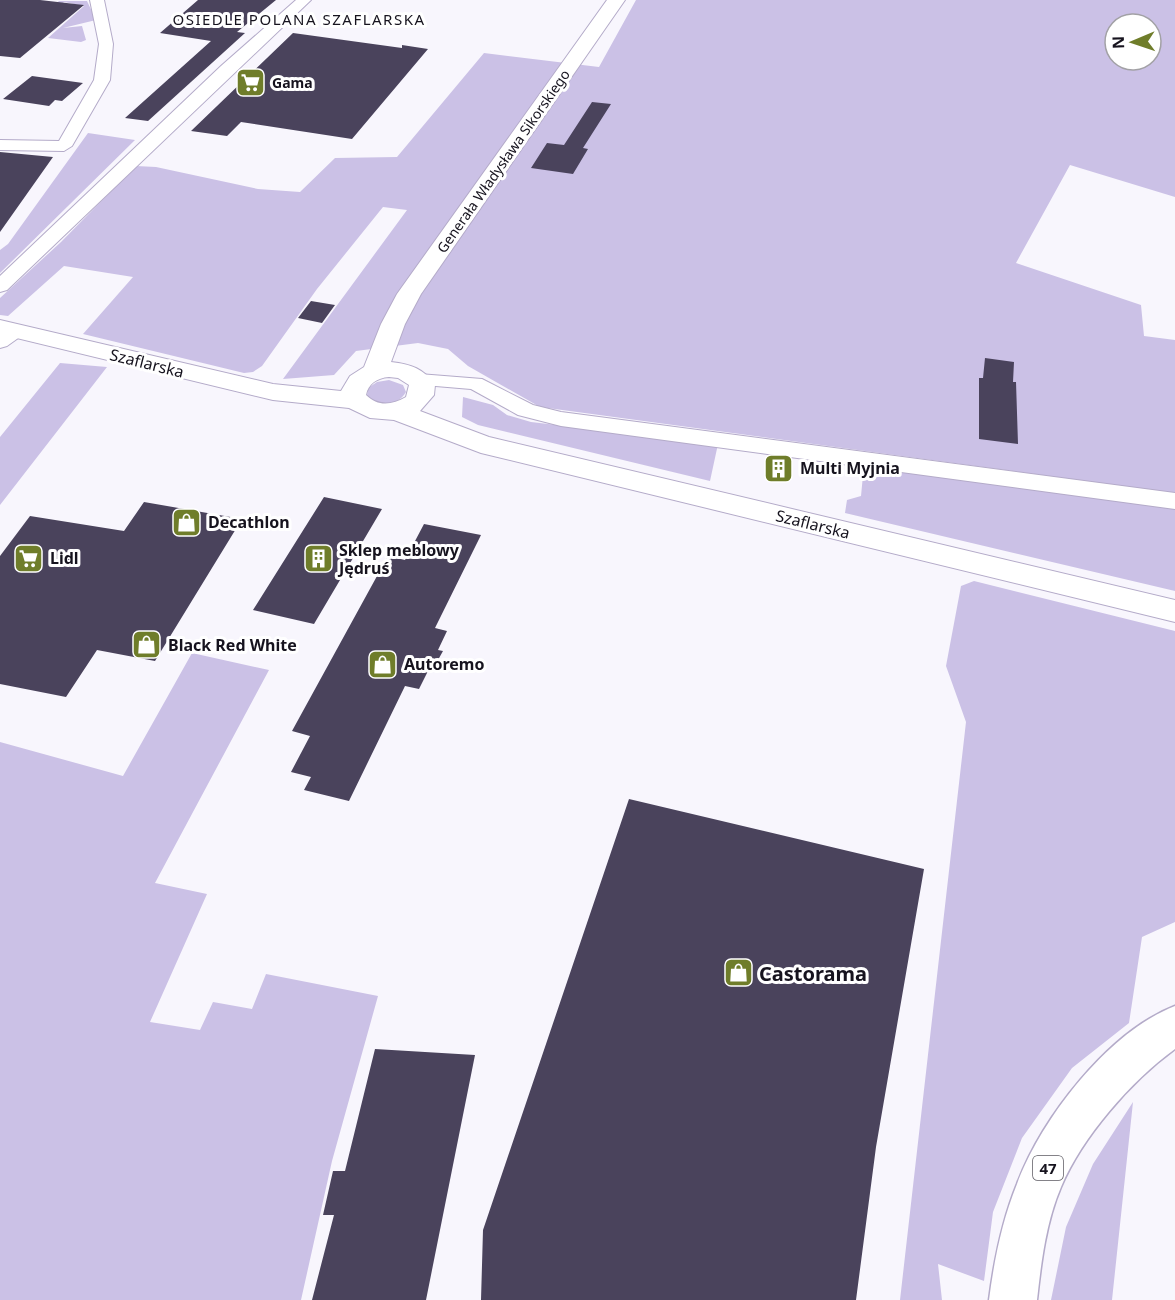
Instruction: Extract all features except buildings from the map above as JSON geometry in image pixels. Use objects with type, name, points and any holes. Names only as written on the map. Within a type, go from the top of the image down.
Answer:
[{"type":"main road","name":"47","points":[[1013,1300],[1026,1234],[1040,1182],[1064,1140],[1100,1089],[1130,1059],[1175,1025]]},
{"type":"street","points":[[0,145],[64,146],[102,80],[106,44],[97,0]]},
{"type":"street","points":[[0,286],[53,239],[236,61],[304,0]]},
{"type":"street","name":"Generała Władysława Sikorskiego","points":[[393,386],[393,324],[410,294],[616,0]]},
{"type":"street","name":"Szaflarska","points":[[6,333],[273,392],[294,394],[393,386],[498,395],[526,410],[561,419],[1175,501]]},
{"type":"street","points":[[393,386],[414,404],[396,411]]},
{"type":"street","name":"Szaflarska","points":[[393,386],[369,410],[396,411],[481,444],[1175,611]]},
{"type":"street","name":"Szaflarska","points":[[393,386],[452,434]]},
{"type":"shaded area","points":[[636,0],[1175,0],[1175,197],[1070,165],[1016,263],[1141,305],[1144,336],[1175,340],[1175,493],[540,407],[468,366],[448,349],[418,343],[356,351],[334,375],[283,379],[407,210],[383,207],[317,289],[262,366],[253,372],[244,373],[83,334],[133,277],[64,266],[8,316],[0,315],[0,298],[61,242],[136,166],[156,167],[258,189],[300,192],[335,158],[397,157],[484,53],[599,67]]},
{"type":"shaded area","points":[[59,1],[87,1],[96,20],[63,28],[82,26],[86,40],[81,42],[48,38],[84,6],[64,2],[47,17],[41,16]]},
{"type":"shaded area","points":[[88,133],[135,140],[0,273],[0,250],[8,244]]},
{"type":"shaded area","points":[[60,363],[107,367],[0,505],[0,437]]},
{"type":"shaded area","points":[[389,380],[403,385],[406,392],[398,400],[382,404],[367,396],[368,388],[377,382]]},
{"type":"shaded area","points":[[463,397],[493,405],[507,415],[531,422],[718,444],[710,481],[478,425],[462,417]]},
{"type":"shaded area","points":[[864,465],[1175,507],[1175,591],[845,513],[847,500],[861,496]]},
{"type":"shaded area","points":[[974,581],[1175,631],[1175,922],[1142,937],[1129,1023],[1072,1068],[1022,1138],[993,1212],[984,1281],[938,1264],[942,1300],[900,1300],[966,722],[946,666],[961,586]]},
{"type":"shaded area","points":[[192,653],[269,670],[155,883],[207,894],[150,1022],[200,1030],[213,1002],[252,1009],[266,974],[378,996],[332,1161],[301,1300],[0,1300],[0,742],[123,776]]},
{"type":"shaded area","points":[[1133,1102],[1112,1300],[1051,1300],[1066,1227],[1093,1164]]},
{"type":"place","name":"Gama","points":[[251,82]]},
{"type":"place","name":"Multi Myjnia","points":[[779,468]]},
{"type":"place","name":"Decathlon","points":[[187,522]]},
{"type":"place","name":"Lidl","points":[[29,558]]},
{"type":"place","name":"Sklep meblowy Jędruś","points":[[318,559]]},
{"type":"place","name":"Black Red White","points":[[147,645]]},
{"type":"place","name":"Autoremo","points":[[383,664]]},
{"type":"place","name":"Castorama","points":[[738,973]]},
{"type":"district","name":"OSIEDLE POLANA SZAFLARSKA","points":[[299,19]]}]
